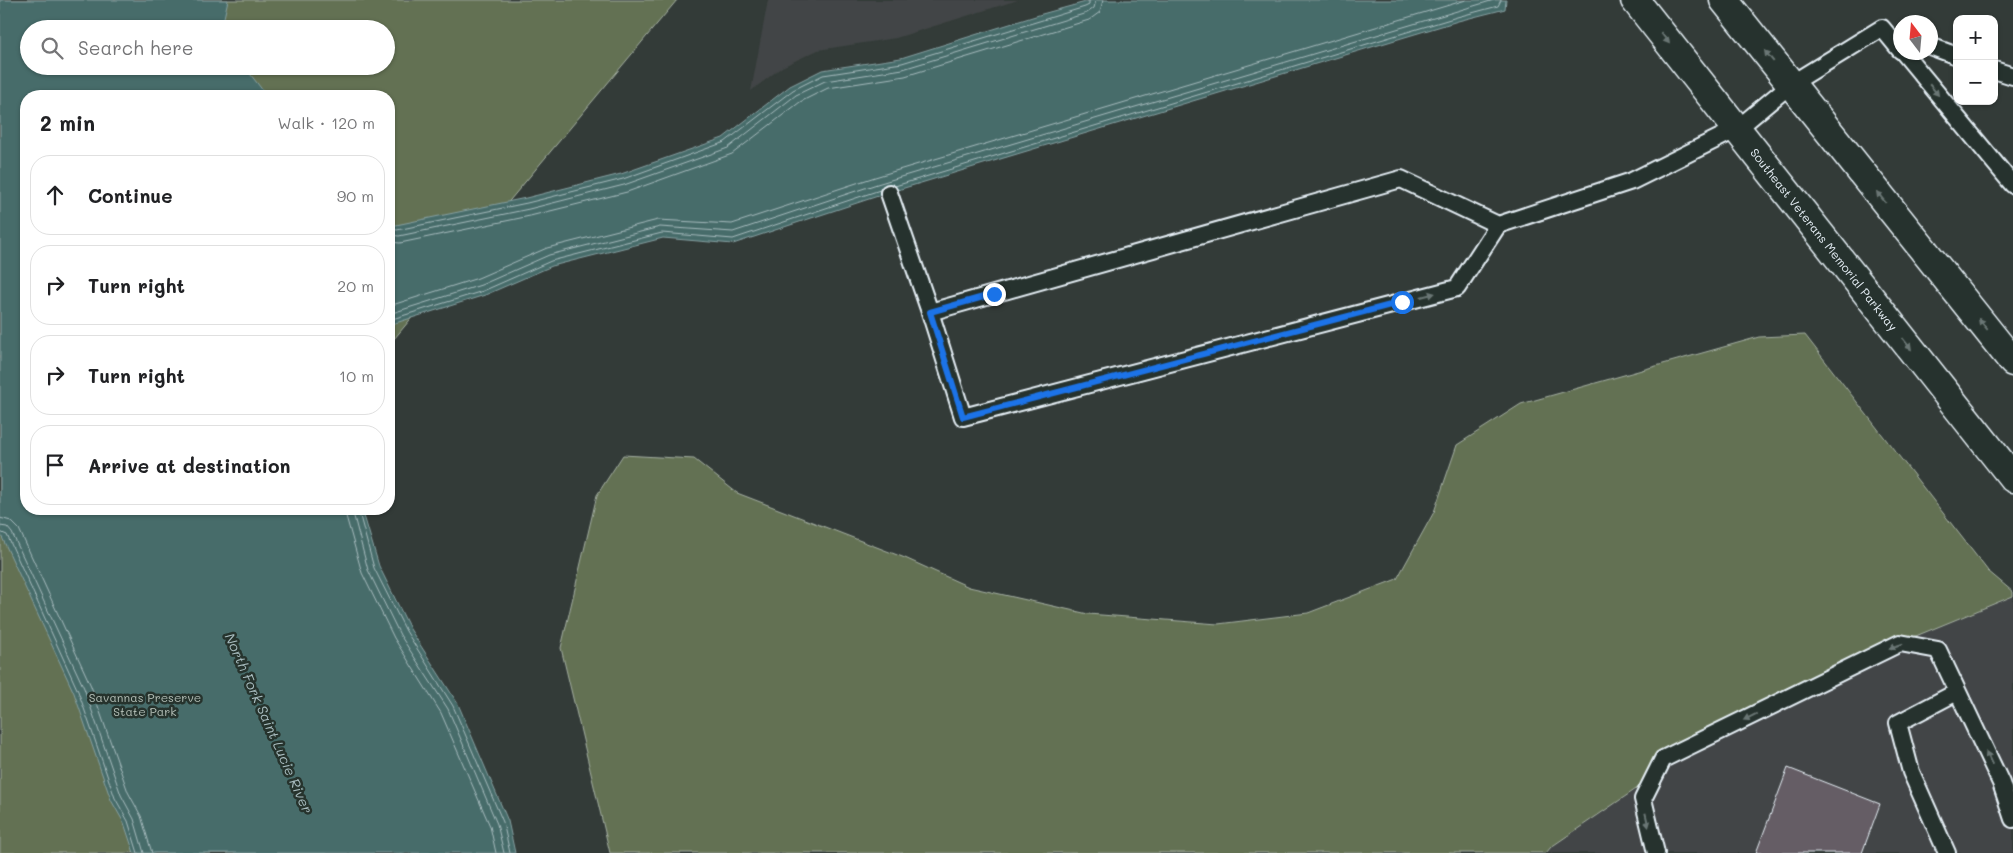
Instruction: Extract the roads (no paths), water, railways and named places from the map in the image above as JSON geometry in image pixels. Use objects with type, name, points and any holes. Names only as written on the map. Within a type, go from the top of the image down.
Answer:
[{"type":"main road","name":"Southeast Veterans Memorial Parkway","points":[[1635,0],[2013,478]]},
{"type":"main road","points":[[1724,0],[2013,362]]},
{"type":"lane","points":[[888,193],[930,312],[963,417],[1457,288],[1498,224],[1632,181],[1737,129],[1791,84],[1882,28]]},
{"type":"lane","points":[[1882,28],[1893,32]]},
{"type":"lane","points":[[1882,28],[1893,41]]},
{"type":"lane","points":[[1938,49],[1953,55]]},
{"type":"lane","points":[[1910,60],[2013,184]]},
{"type":"lane","points":[[1998,71],[2013,76]]},
{"type":"lane","points":[[930,312],[1401,179],[1498,224]]},
{"type":"lane","points":[[1656,853],[1642,799],[1663,759],[1900,643],[1938,650],[2001,783],[2013,819]]},
{"type":"lane","points":[[1947,853],[1911,772],[1898,723],[1958,692]]},
{"type":"water","name":"North Fork Saint Lucie River","points":[[0,0],[228,0],[223,20],[20,20],[20,75],[251,75],[262,90],[20,90],[20,515],[364,515],[379,566],[410,629],[458,704],[508,821],[515,853],[134,853],[124,823],[111,800],[74,693],[0,533]]},
{"type":"water","points":[[1093,0],[1506,0],[1505,9],[1458,21],[881,195],[733,244],[663,238],[552,266],[485,295],[395,323],[395,225],[526,198],[621,174],[723,138],[790,86],[822,70],[901,58]]},
{"type":"park label","name":"Savannas Preserve State Park","points":[[145,704]]}]
